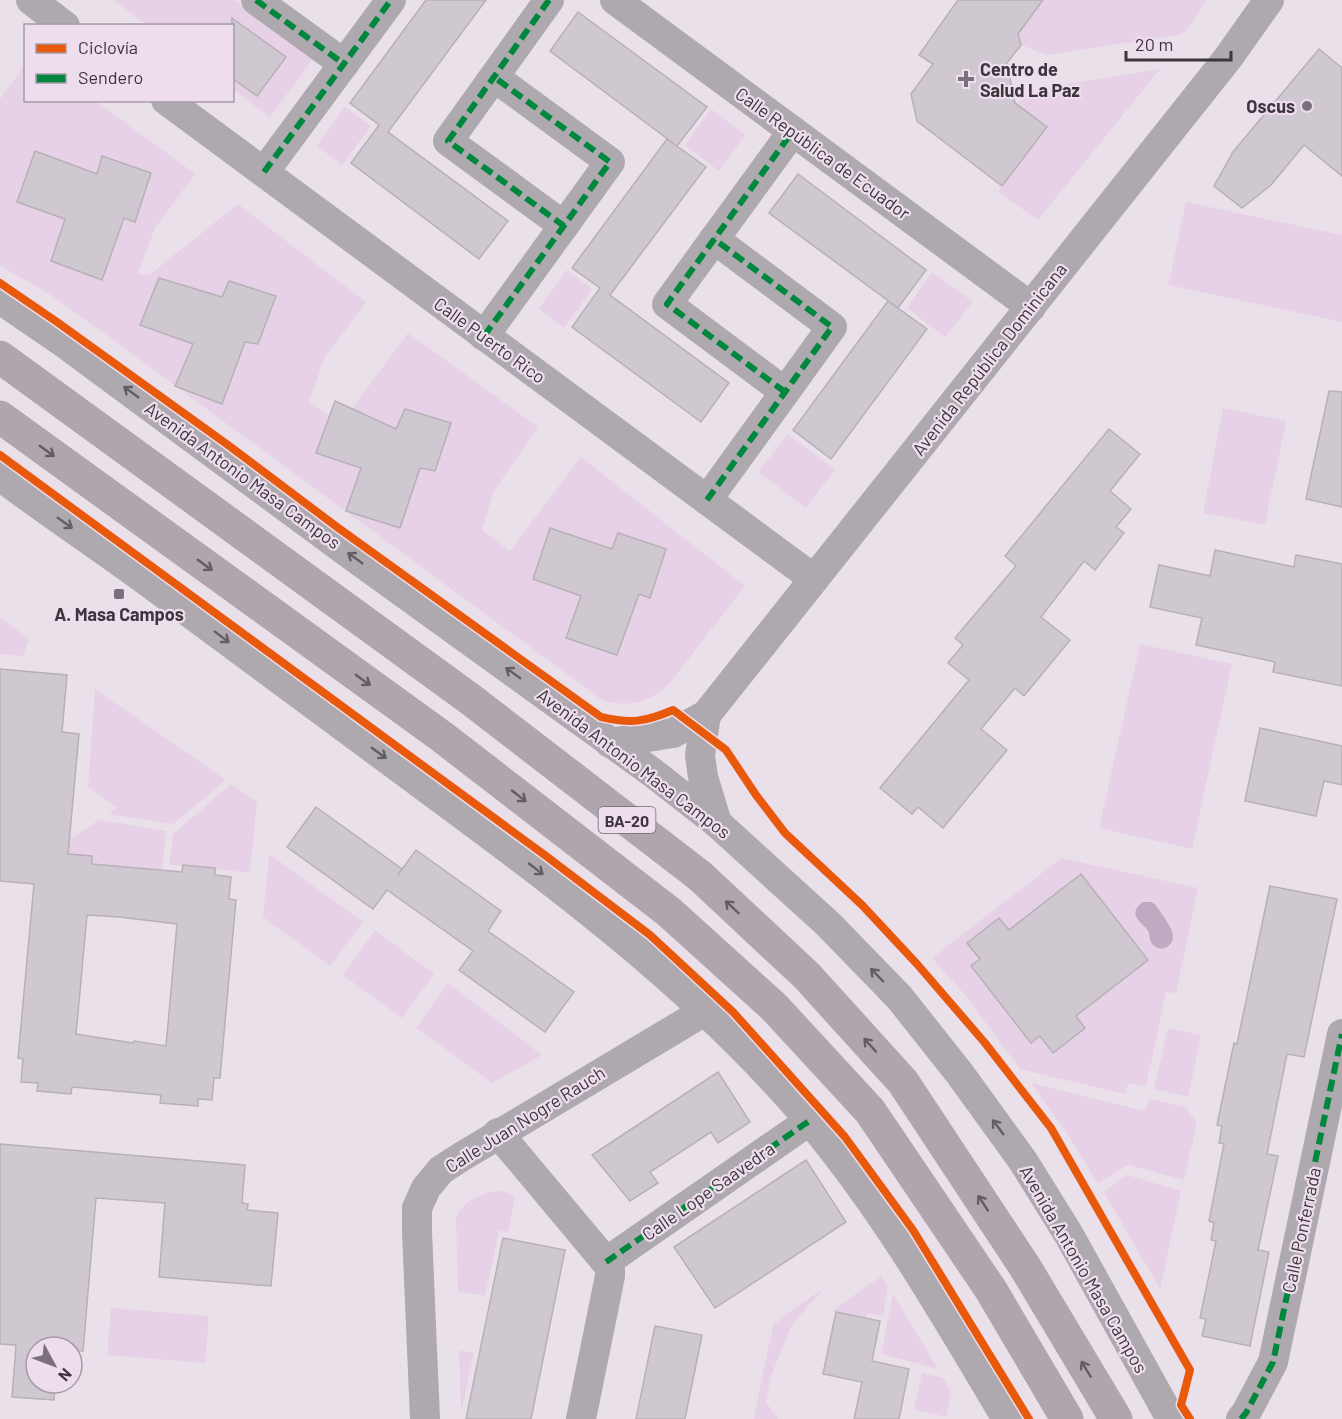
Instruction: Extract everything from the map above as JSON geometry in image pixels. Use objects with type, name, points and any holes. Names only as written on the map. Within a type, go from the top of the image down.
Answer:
[{"type":"highway","name":"BA-20","points":[[0,357],[489,713],[700,876],[807,976],[903,1082],[1025,1268],[1116,1419]]},
{"type":"highway","name":"BA-20","points":[[0,417],[441,736],[669,912],[774,1007],[870,1111],[991,1290],[1067,1419]]},
{"type":"street","points":[[31,0],[62,24]]},
{"type":"street","points":[[256,0],[344,64]]},
{"type":"street","points":[[264,172],[391,0]]},
{"type":"street","points":[[549,0],[448,141],[564,226]]},
{"type":"street","name":"Calle República de Ecuador","points":[[615,0],[1031,307]]},
{"type":"street","name":"Avenida República Dominicana","points":[[610,743],[673,733],[706,714],[1228,58],[1269,0]]},
{"type":"street","points":[[484,336],[610,162],[494,77]]},
{"type":"street","name":"Calle Puerto Rico","points":[[169,102],[814,579]]},
{"type":"street","points":[[785,392],[667,304],[793,131]]},
{"type":"street","points":[[706,500],[832,327],[714,239]]},
{"type":"street","name":"Avenida Antonio Masa Campos","points":[[0,299],[64,343],[351,555],[653,773],[717,823],[828,924],[891,989],[960,1074],[1023,1161],[1069,1235],[1170,1419]]},
{"type":"street","points":[[0,476],[535,867],[637,950],[705,1011],[751,1056],[810,1121],[865,1191],[939,1306],[1007,1419]]},
{"type":"street","points":[[706,714],[700,754],[703,777],[717,823]]},
{"type":"street","name":"Calle Juan Nogre Rauch","points":[[425,1419],[417,1208],[426,1188],[441,1170],[498,1133],[705,1011]]},
{"type":"street","name":"Calle Ponferrada","points":[[1241,1419],[1273,1362],[1342,1034]]},
{"type":"street","name":"Calle Lope Saavedra","points":[[606,1262],[810,1121]]},
{"type":"street","points":[[498,1133],[610,1268],[581,1419]]},
{"type":"shaded area","points":[[113,0],[234,0],[314,58],[270,117],[234,90],[234,24],[146,24]]},
{"type":"shaded area","points":[[1043,0],[1207,0],[1186,31],[1180,35],[1046,55],[1021,45],[1018,34]]},
{"type":"shaded area","points":[[24,66],[24,102],[97,102],[195,174],[155,228],[138,274],[149,275],[238,204],[366,302],[325,357],[309,401],[340,425],[408,333],[538,427],[494,491],[482,530],[510,551],[581,457],[745,586],[662,690],[638,702],[620,704],[602,700],[109,337],[43,290],[0,266],[0,99]]},
{"type":"shaded area","points":[[1160,69],[1038,220],[998,192],[1047,128],[1015,103],[1048,87]]},
{"type":"shaded area","points":[[345,107],[371,126],[342,165],[317,146]]},
{"type":"shaded area","points":[[711,109],[745,135],[719,171],[685,145]]},
{"type":"shaded area","points":[[1186,202],[1342,235],[1342,322],[1168,285]]},
{"type":"shaded area","points":[[567,270],[592,289],[564,328],[539,309]]},
{"type":"shaded area","points":[[932,272],[973,302],[945,337],[907,308]]},
{"type":"shaded area","points":[[1223,408],[1286,421],[1265,525],[1203,513]]},
{"type":"shaded area","points":[[788,434],[835,470],[806,508],[758,472]]},
{"type":"shaded area","points":[[0,617],[29,639],[23,656],[0,654]]},
{"type":"shaded area","points":[[1140,644],[1232,664],[1192,849],[1099,828]]},
{"type":"shaded area","points":[[95,689],[226,780],[173,824],[108,814],[117,808],[88,787]]},
{"type":"shaded area","points":[[231,784],[257,802],[250,873],[169,865],[173,834]]},
{"type":"shaded area","points":[[99,820],[166,831],[162,870],[92,864],[92,856],[62,853],[42,858]]},
{"type":"shaded area","points":[[269,854],[363,922],[330,966],[263,917]]},
{"type":"shaded area","points":[[1061,858],[1198,888],[1176,993],[1166,992],[1146,1087],[1128,1083],[1125,1094],[1020,1069],[965,995],[932,958]],"holes":[[[1081,874],[1147,960],[1109,990],[1058,993],[1085,1028],[1053,1053],[1040,1036],[1031,1043],[1014,1021],[980,959],[968,942],[999,918],[1027,953],[1067,936],[1042,904]]]},
{"type":"shaded area","points":[[1143,902],[1155,904],[1169,925],[1173,936],[1168,946],[1157,948],[1150,941],[1148,930],[1137,918],[1135,912]]},
{"type":"shaded area","points":[[375,930],[434,974],[402,1018],[343,975]]},
{"type":"shaded area","points":[[448,983],[542,1055],[492,1083],[416,1028]]},
{"type":"shaded area","points":[[1168,1028],[1201,1035],[1188,1097],[1154,1089]]},
{"type":"shaded area","points":[[1031,1083],[1145,1111],[1149,1099],[1185,1107],[1197,1122],[1184,1180],[1128,1165],[1098,1183],[1066,1132]]},
{"type":"shaded area","points":[[1127,1175],[1181,1191],[1160,1289],[1104,1192]]},
{"type":"shaded area","points":[[496,1191],[507,1192],[515,1197],[508,1232],[499,1230],[485,1296],[458,1291],[456,1218],[472,1199]]},
{"type":"shaded area","points":[[881,1276],[888,1287],[883,1316],[868,1313],[866,1318],[832,1311]]},
{"type":"shaded area","points":[[823,1289],[791,1327],[771,1376],[766,1402],[778,1419],[754,1419],[773,1325]]},
{"type":"shaded area","points":[[893,1294],[938,1369],[881,1354]]},
{"type":"shaded area","points":[[111,1308],[209,1316],[205,1363],[107,1355]]},
{"type":"shaded area","points":[[459,1350],[474,1353],[461,1414]]},
{"type":"shaded area","points":[[922,1373],[943,1378],[951,1392],[946,1417],[914,1409]]},
{"type":"building","points":[[426,0],[486,0],[388,132],[508,221],[479,259],[351,163],[379,125],[350,103]]},
{"type":"building","name":"Centro de Salud La Paz","points":[[958,0],[1043,0],[1018,34],[1021,45],[1007,63],[1015,103],[1047,127],[1002,186],[917,121],[911,94],[933,64],[919,55]]},
{"type":"building","points":[[578,12],[707,107],[677,146],[550,51]]},
{"type":"building","points":[[232,18],[286,57],[257,96],[234,79],[234,24],[232,24]]},
{"type":"building","name":"Oscus","points":[[1319,49],[1342,68],[1342,176],[1304,145],[1271,185],[1242,208],[1214,186],[1233,152]]},
{"type":"building","points":[[667,139],[706,167],[610,295],[729,383],[701,422],[572,327],[600,288],[572,268]]},
{"type":"building","points":[[35,151],[97,174],[102,156],[151,173],[135,222],[124,218],[102,280],[51,261],[65,219],[17,202]]},
{"type":"building","points":[[798,174],[926,270],[898,308],[769,213]]},
{"type":"building","points":[[159,278],[222,297],[229,281],[276,296],[258,344],[245,342],[222,404],[175,386],[193,344],[140,325]]},
{"type":"building","points":[[888,301],[927,329],[831,459],[793,430]]},
{"type":"building","points":[[1329,391],[1342,392],[1342,507],[1306,499]]},
{"type":"building","points":[[335,401],[396,429],[405,409],[451,423],[435,471],[420,468],[400,528],[346,511],[361,468],[316,453]]},
{"type":"building","points":[[1109,429],[1140,454],[1110,491],[1131,509],[1116,527],[1124,533],[1095,570],[1084,561],[1041,617],[1070,640],[1024,696],[1015,688],[981,729],[1007,750],[943,828],[918,807],[912,814],[880,788],[969,680],[948,663],[963,645],[955,638],[1016,566],[1005,556]]},
{"type":"building","points":[[550,528],[612,549],[618,533],[666,549],[650,598],[639,594],[617,655],[566,638],[581,596],[533,579]]},
{"type":"building","points":[[1215,550],[1294,567],[1296,555],[1342,564],[1342,686],[1273,672],[1275,662],[1196,645],[1202,618],[1150,607],[1159,565],[1210,576]]},
{"type":"building","points":[[0,669],[67,675],[62,732],[79,734],[68,854],[92,856],[92,864],[182,872],[183,865],[215,868],[215,875],[231,877],[229,899],[236,900],[220,1078],[214,1078],[212,1100],[198,1099],[198,1106],[160,1103],[161,1095],[72,1087],[71,1094],[37,1091],[38,1083],[21,1082],[23,1059],[18,1058],[34,884],[0,881]],"holes":[[[87,915],[177,924],[166,1046],[76,1034]]]},
{"type":"building","points":[[1260,728],[1342,746],[1342,785],[1324,781],[1316,816],[1245,801]]},
{"type":"building","points":[[316,807],[402,869],[398,875],[416,850],[501,911],[488,931],[574,992],[545,1032],[459,970],[473,951],[387,890],[373,909],[287,847]]},
{"type":"building","points":[[1081,874],[1148,960],[1076,1016],[1085,1028],[1053,1053],[1040,1036],[1031,1043],[971,966],[980,959],[967,943],[999,918],[1009,930]]},
{"type":"building","points":[[1270,886],[1337,899],[1304,1057],[1287,1054],[1267,1154],[1278,1156],[1258,1250],[1269,1252],[1250,1346],[1202,1336],[1206,1319],[1200,1318],[1216,1241],[1211,1240],[1214,1223],[1209,1221],[1224,1144],[1219,1143],[1222,1126],[1217,1125],[1234,1043],[1237,1044]]},
{"type":"building","points":[[718,1072],[750,1122],[718,1143],[711,1132],[650,1172],[658,1183],[630,1201],[592,1155]]},
{"type":"building","points":[[0,1144],[245,1165],[242,1203],[248,1204],[247,1210],[278,1213],[271,1286],[159,1277],[165,1203],[96,1198],[84,1339],[84,1335],[24,1335],[24,1395],[54,1395],[54,1400],[12,1397],[16,1345],[0,1344]]},
{"type":"building","points":[[806,1160],[846,1222],[715,1308],[674,1247]]},
{"type":"building","points":[[503,1238],[565,1250],[531,1419],[466,1419]]},
{"type":"building","points":[[836,1312],[880,1321],[872,1361],[909,1369],[899,1419],[854,1419],[862,1382],[823,1374]]},
{"type":"building","points":[[655,1326],[702,1335],[685,1419],[636,1419]]},
{"type":"marked path","points":[[256,0],[344,64]]},
{"type":"marked path","points":[[264,172],[391,0]]},
{"type":"marked path","points":[[549,0],[448,141],[564,226]]},
{"type":"marked path","points":[[484,336],[610,162],[494,77]]},
{"type":"marked path","points":[[785,392],[667,304],[793,131]]},
{"type":"marked path","points":[[707,500],[832,327],[714,239]]},
{"type":"marked path","points":[[1241,1419],[1273,1362],[1342,1034]]},
{"type":"marked path","points":[[606,1262],[809,1121]]},
{"type":"cycle path","points":[[0,283],[228,445],[337,527],[601,717],[621,721],[638,721],[673,710],[726,750],[785,833],[862,905],[917,964],[985,1043],[1051,1128],[1190,1370],[1181,1405],[1190,1419]]},
{"type":"cycle path","points":[[0,455],[650,935],[733,1012],[845,1137],[913,1230],[1029,1419]]},
{"type":"place","name":"Centro de Salud La Paz","points":[[966,79]]},
{"type":"place","name":"Oscus","points":[[1307,106]]},
{"type":"place","name":"A. Masa Campos","points":[[119,594]]}]
